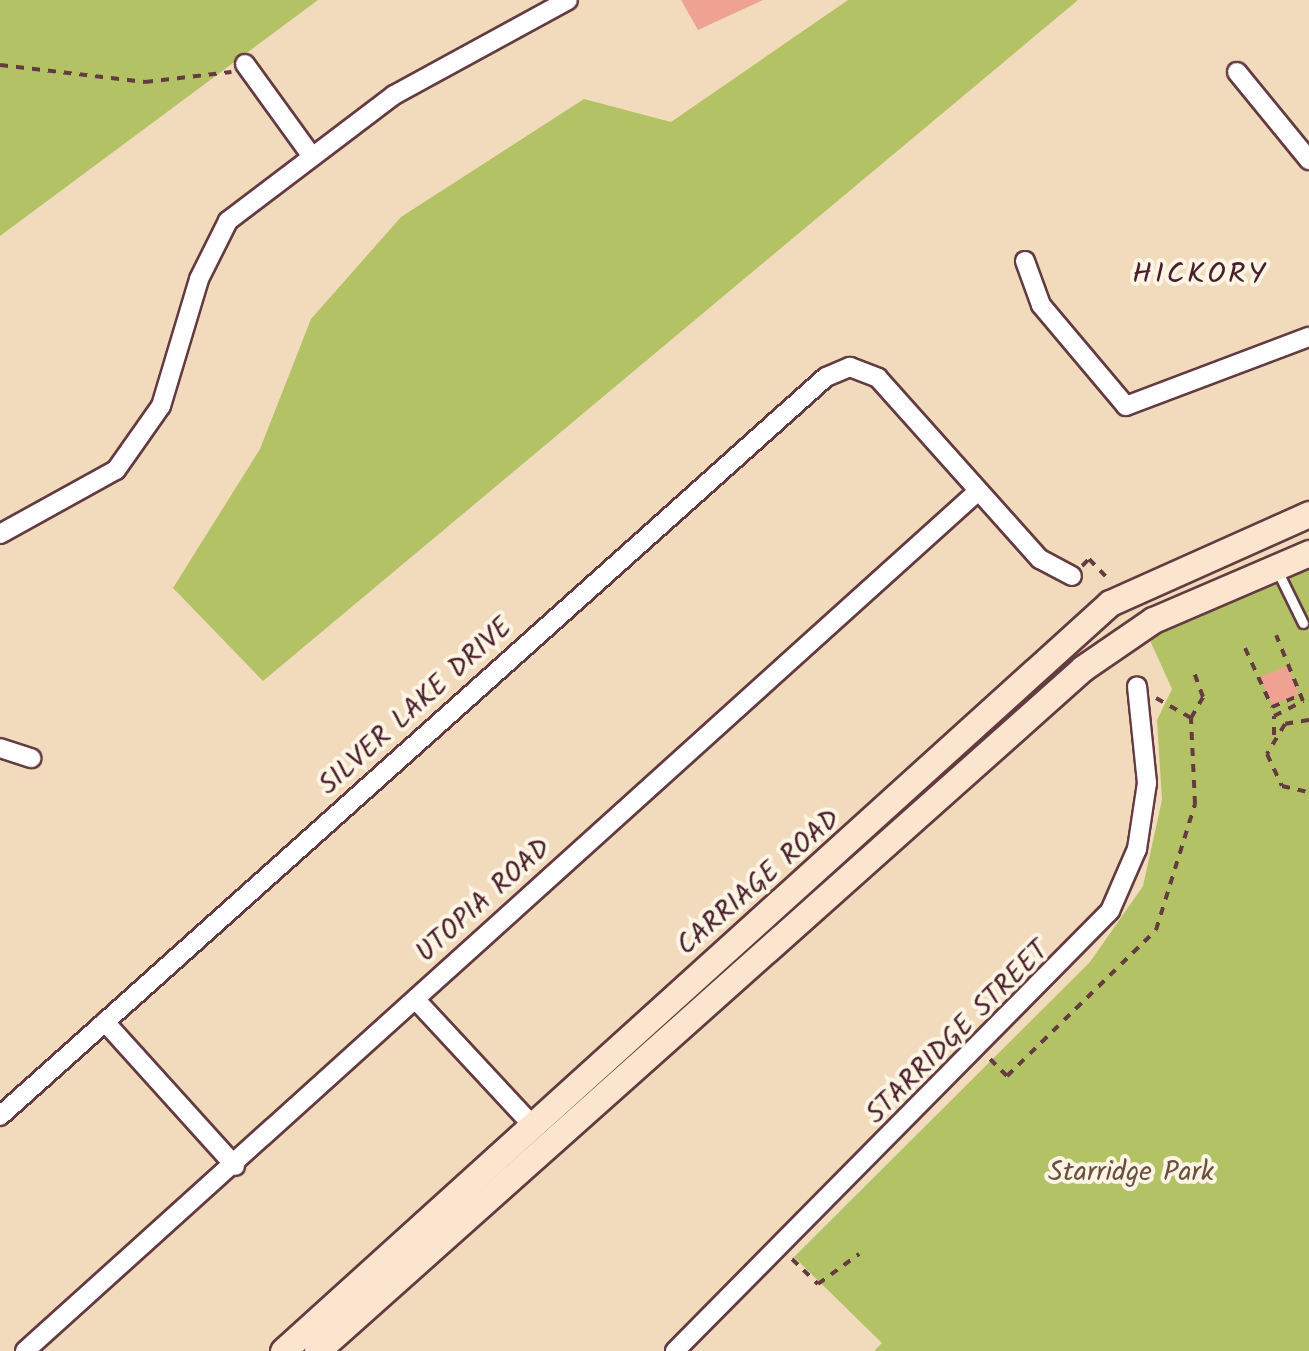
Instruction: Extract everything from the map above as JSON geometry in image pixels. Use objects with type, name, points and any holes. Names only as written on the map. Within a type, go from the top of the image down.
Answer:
[{"type":"street","points":[[0,534],[116,470],[161,406],[199,279],[228,221],[308,151],[568,0]]},
{"type":"street","points":[[248,68],[308,151]]},
{"type":"street","points":[[1237,72],[1309,160]]},
{"type":"street","points":[[1024,261],[1041,305],[1126,406],[1309,337]]},
{"type":"street","name":"SILVER LAKE DRIVE","points":[[0,1116],[826,376],[850,367],[878,378],[978,491]]},
{"type":"street","points":[[978,491],[1040,559],[1072,576]]},
{"type":"street","name":"UTOPIA ROAD","points":[[25,1351],[235,1166],[978,491]]},
{"type":"street","name":"CARRIAGE ROAD","points":[[302,1348],[1038,692],[1110,603],[1309,514]]},
{"type":"street","points":[[1260,534],[1276,568]]},
{"type":"street","name":"CARRIAGE ROAD","points":[[1038,692],[1153,620],[1309,553]]},
{"type":"street","name":"STARRIDGE STREET","points":[[675,1351],[782,1248],[1110,911],[1137,849],[1147,783],[1136,687]]},
{"type":"street","points":[[0,748],[31,758]]},
{"type":"street","points":[[416,1000],[540,1135]]},
{"type":"street","points":[[105,1022],[235,1166]]},
{"type":"lane","points":[[1276,568],[1302,623]]},
{"type":"path","points":[[0,65],[145,82],[230,70],[238,81],[248,68]]},
{"type":"path","points":[[1072,576],[1089,559],[1114,585]]},
{"type":"path","points":[[1276,634],[1300,696]]},
{"type":"path","points":[[1245,648],[1272,708],[1300,696]]},
{"type":"path","points":[[1300,696],[1271,720],[1273,777],[1309,792]]},
{"type":"path","points":[[1163,702],[1191,718]]},
{"type":"path","points":[[1274,734],[1309,720]]},
{"type":"path","points":[[782,1248],[818,1284],[859,1254]]},
{"type":"green space","points":[[0,0],[318,0],[0,236]]},
{"type":"green space","points":[[848,0],[1078,0],[263,681],[173,588],[260,449],[311,319],[401,217],[584,99],[671,122]]},
{"type":"green space","name":"Starridge Park","points":[[1309,566],[1309,1351],[874,1351],[882,1343],[794,1257],[1090,962],[1143,886],[1162,800],[1157,720],[1172,689],[1148,636]]},
{"type":"building","points":[[681,0],[763,0],[698,30]]},
{"type":"building","points":[[1287,666],[1299,694],[1272,705],[1260,677]]},
{"type":"district","name":"HICKORY","points":[[1200,275]]}]
